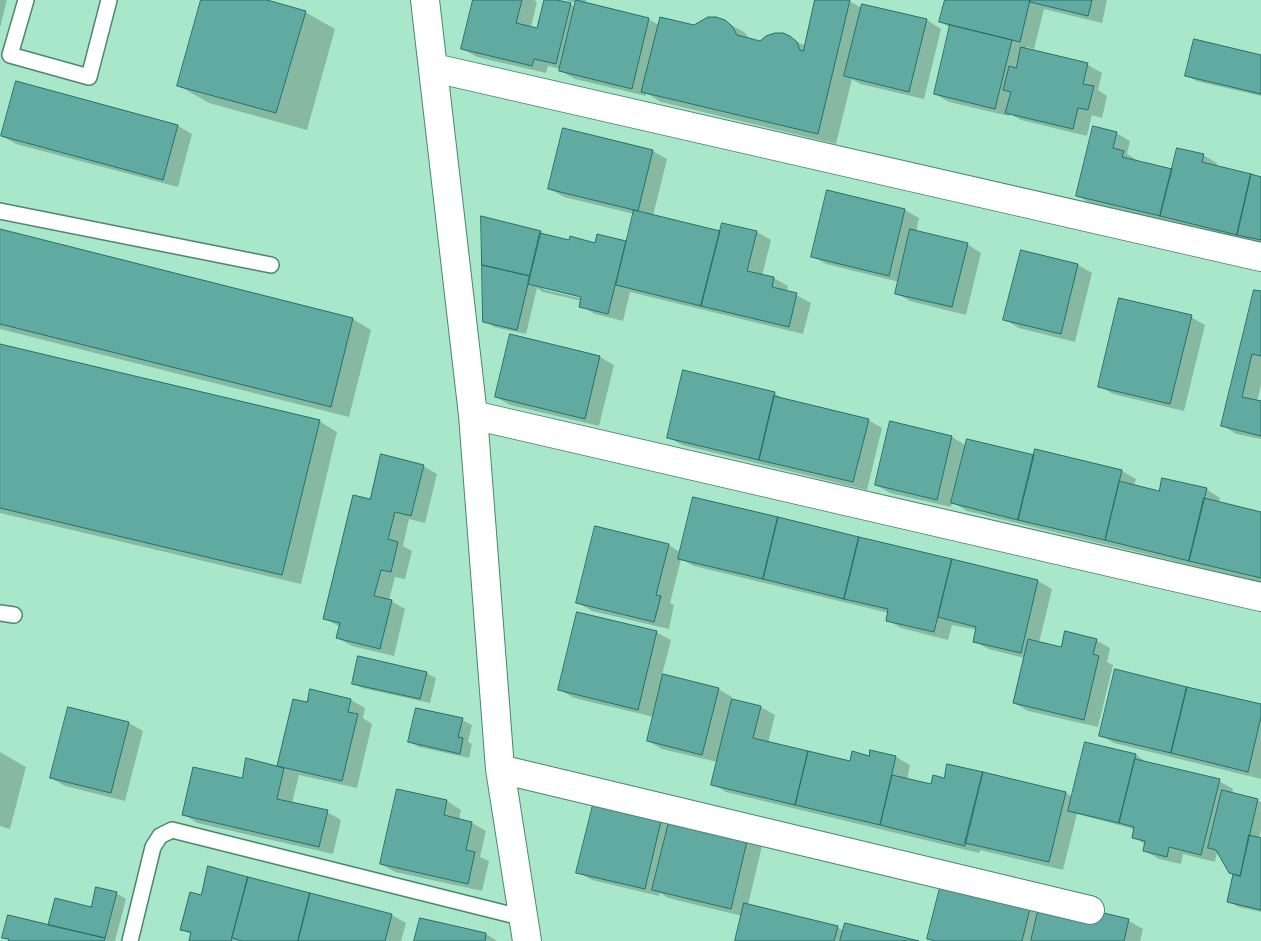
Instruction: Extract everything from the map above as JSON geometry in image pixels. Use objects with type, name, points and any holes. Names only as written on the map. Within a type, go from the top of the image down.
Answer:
[{"type":"street","points":[[425,0],[473,415],[500,769],[526,929]]},
{"type":"street","points":[[434,68],[1261,257]]},
{"type":"street","points":[[473,415],[1261,597]]},
{"type":"street","points":[[500,769],[1090,910]]},
{"type":"lane","points":[[26,0],[10,55],[89,77],[109,0]]},
{"type":"lane","points":[[0,210],[271,266]]},
{"type":"lane","points":[[130,941],[153,847],[160,836],[172,830],[526,929]]},
{"type":"building","points":[[201,0],[267,0],[306,11],[276,113],[177,86]]},
{"type":"building","points":[[473,0],[522,0],[516,23],[537,28],[544,0],[571,3],[556,64],[534,59],[532,66],[461,49]]},
{"type":"building","points":[[576,0],[649,18],[632,89],[559,71]]},
{"type":"building","points":[[815,0],[850,0],[818,134],[641,92],[660,17],[694,25],[708,17],[716,17],[725,20],[732,26],[737,35],[760,41],[766,36],[783,33],[797,42],[800,50],[803,51]]},
{"type":"building","points":[[945,0],[1030,0],[1020,42],[939,22]]},
{"type":"building","points":[[1030,0],[1092,0],[1088,16],[1030,2]]},
{"type":"building","points":[[862,4],[927,19],[909,92],[844,76]]},
{"type":"building","points":[[950,25],[1012,40],[995,109],[934,94]]},
{"type":"building","points":[[1194,39],[1261,55],[1261,94],[1185,76]]},
{"type":"building","points":[[1021,47],[1088,63],[1083,84],[1094,86],[1088,110],[1078,108],[1073,129],[1005,113],[1011,92],[1003,90],[1009,66],[1016,68]]},
{"type":"building","points":[[16,81],[178,125],[163,180],[1,136]]},
{"type":"building","points":[[1093,126],[1117,132],[1113,148],[1124,151],[1122,157],[1172,169],[1160,216],[1076,196]]},
{"type":"building","points":[[563,128],[653,150],[638,211],[548,189]]},
{"type":"building","points":[[1177,148],[1204,154],[1202,162],[1251,174],[1237,235],[1160,216]]},
{"type":"building","points":[[1251,174],[1261,177],[1261,240],[1237,235]]},
{"type":"building","points":[[827,190],[905,209],[889,276],[811,257]]},
{"type":"building","points":[[634,210],[720,231],[701,306],[616,285]]},
{"type":"building","points":[[481,216],[541,231],[530,276],[482,265]]},
{"type":"building","points":[[722,223],[757,231],[747,271],[774,277],[772,287],[797,293],[789,327],[701,306]]},
{"type":"building","points":[[0,229],[353,318],[331,407],[0,324]]},
{"type":"building","points":[[910,229],[968,243],[952,307],[895,294]]},
{"type":"building","points":[[540,233],[569,240],[570,236],[595,243],[597,234],[626,241],[608,314],[579,307],[581,297],[528,284]]},
{"type":"building","points":[[1021,250],[1078,264],[1061,334],[1003,320]]},
{"type":"building","points":[[482,265],[530,276],[517,330],[483,322]]},
{"type":"building","points":[[1254,290],[1261,291],[1261,356],[1252,354],[1242,397],[1261,401],[1261,436],[1221,426]]},
{"type":"building","points":[[1119,298],[1192,315],[1170,404],[1098,387]]},
{"type":"building","points":[[510,334],[600,356],[585,419],[495,397]]},
{"type":"building","points":[[0,344],[320,420],[282,575],[0,508]]},
{"type":"building","points":[[683,370],[775,392],[759,460],[667,438]]},
{"type":"building","points":[[774,396],[869,419],[853,482],[759,460]]},
{"type":"building","points":[[890,421],[952,436],[937,500],[875,485]]},
{"type":"building","points":[[967,439],[1034,455],[1018,520],[951,503]]},
{"type":"building","points":[[1035,449],[1122,470],[1105,540],[1018,520]]},
{"type":"building","points":[[381,454],[424,465],[411,516],[395,512],[388,539],[398,542],[391,572],[381,570],[374,596],[392,600],[380,649],[336,638],[340,623],[323,619],[353,495],[370,499]]},
{"type":"building","points":[[1162,478],[1207,488],[1189,561],[1105,540],[1119,481],[1159,491]]},
{"type":"building","points":[[693,497],[778,517],[763,579],[678,559]]},
{"type":"building","points":[[1204,498],[1261,512],[1261,578],[1189,561]]},
{"type":"building","points":[[778,517],[859,537],[844,599],[763,579]]},
{"type":"building","points":[[595,526],[669,544],[656,595],[661,596],[654,622],[576,603]]},
{"type":"building","points":[[859,537],[952,559],[934,632],[886,621],[888,609],[844,599]]},
{"type":"building","points":[[952,559],[1038,580],[1021,653],[973,642],[976,627],[938,617]]},
{"type":"building","points":[[577,612],[657,631],[638,710],[558,690]]},
{"type":"building","points":[[1065,631],[1097,639],[1093,654],[1099,656],[1084,720],[1013,703],[1028,639],[1061,647]]},
{"type":"building","points":[[358,656],[427,672],[420,699],[352,684]]},
{"type":"building","points":[[1115,669],[1187,687],[1171,753],[1099,736]]},
{"type":"building","points":[[663,674],[719,688],[702,755],[647,741]]},
{"type":"building","points":[[1187,687],[1261,704],[1261,717],[1248,772],[1171,753]]},
{"type":"building","points":[[310,689],[351,699],[348,712],[358,714],[342,781],[277,766],[293,699],[307,702]]},
{"type":"building","points":[[732,699],[761,706],[753,738],[808,751],[795,805],[711,785]]},
{"type":"building","points":[[68,707],[129,722],[111,793],[50,778]]},
{"type":"building","points":[[416,708],[463,718],[458,737],[463,738],[460,754],[408,742]]},
{"type":"building","points":[[1085,742],[1136,754],[1119,823],[1068,811]]},
{"type":"building","points":[[870,750],[896,756],[880,825],[795,805],[808,751],[850,761],[852,751],[869,756]]},
{"type":"building","points":[[246,758],[284,768],[277,799],[328,810],[319,847],[182,815],[193,767],[242,778]]},
{"type":"building","points":[[1135,759],[1220,779],[1201,855],[1169,847],[1167,857],[1143,851],[1145,841],[1132,838],[1134,827],[1119,823]]},
{"type":"building","points":[[947,764],[983,772],[965,846],[880,825],[892,775],[931,784],[933,775],[944,778]]},
{"type":"building","points":[[983,772],[1066,792],[1049,862],[965,843]]},
{"type":"building","points":[[397,789],[447,800],[444,815],[472,822],[466,850],[475,852],[468,884],[380,864]]},
{"type":"building","points":[[1222,790],[1258,799],[1240,876],[1229,873],[1216,850],[1208,848]]},
{"type":"building","points":[[594,801],[662,817],[645,889],[576,873]]},
{"type":"building","points":[[670,818],[748,837],[731,909],[652,890]]},
{"type":"building","points":[[1249,835],[1261,838],[1261,910],[1227,902],[1233,874],[1240,876]]},
{"type":"building","points":[[208,866],[248,877],[231,941],[189,941],[191,932],[180,930],[190,892],[201,895]]},
{"type":"building","points":[[943,876],[1033,897],[1022,941],[935,941],[927,939]]},
{"type":"building","points":[[248,877],[310,893],[298,941],[242,941],[232,938]]},
{"type":"building","points":[[96,887],[117,892],[105,938],[48,925],[55,898],[91,907]]},
{"type":"building","points":[[310,893],[392,914],[385,941],[298,941]]},
{"type":"building","points":[[1041,898],[1129,919],[1124,941],[1031,941]]},
{"type":"building","points":[[744,903],[838,926],[834,941],[735,941]]},
{"type":"building","points":[[8,915],[105,938],[104,941],[8,941],[9,939],[2,938]]},
{"type":"building","points":[[420,918],[486,933],[485,941],[414,941]]},
{"type":"building","points":[[845,923],[919,941],[840,941]]}]
